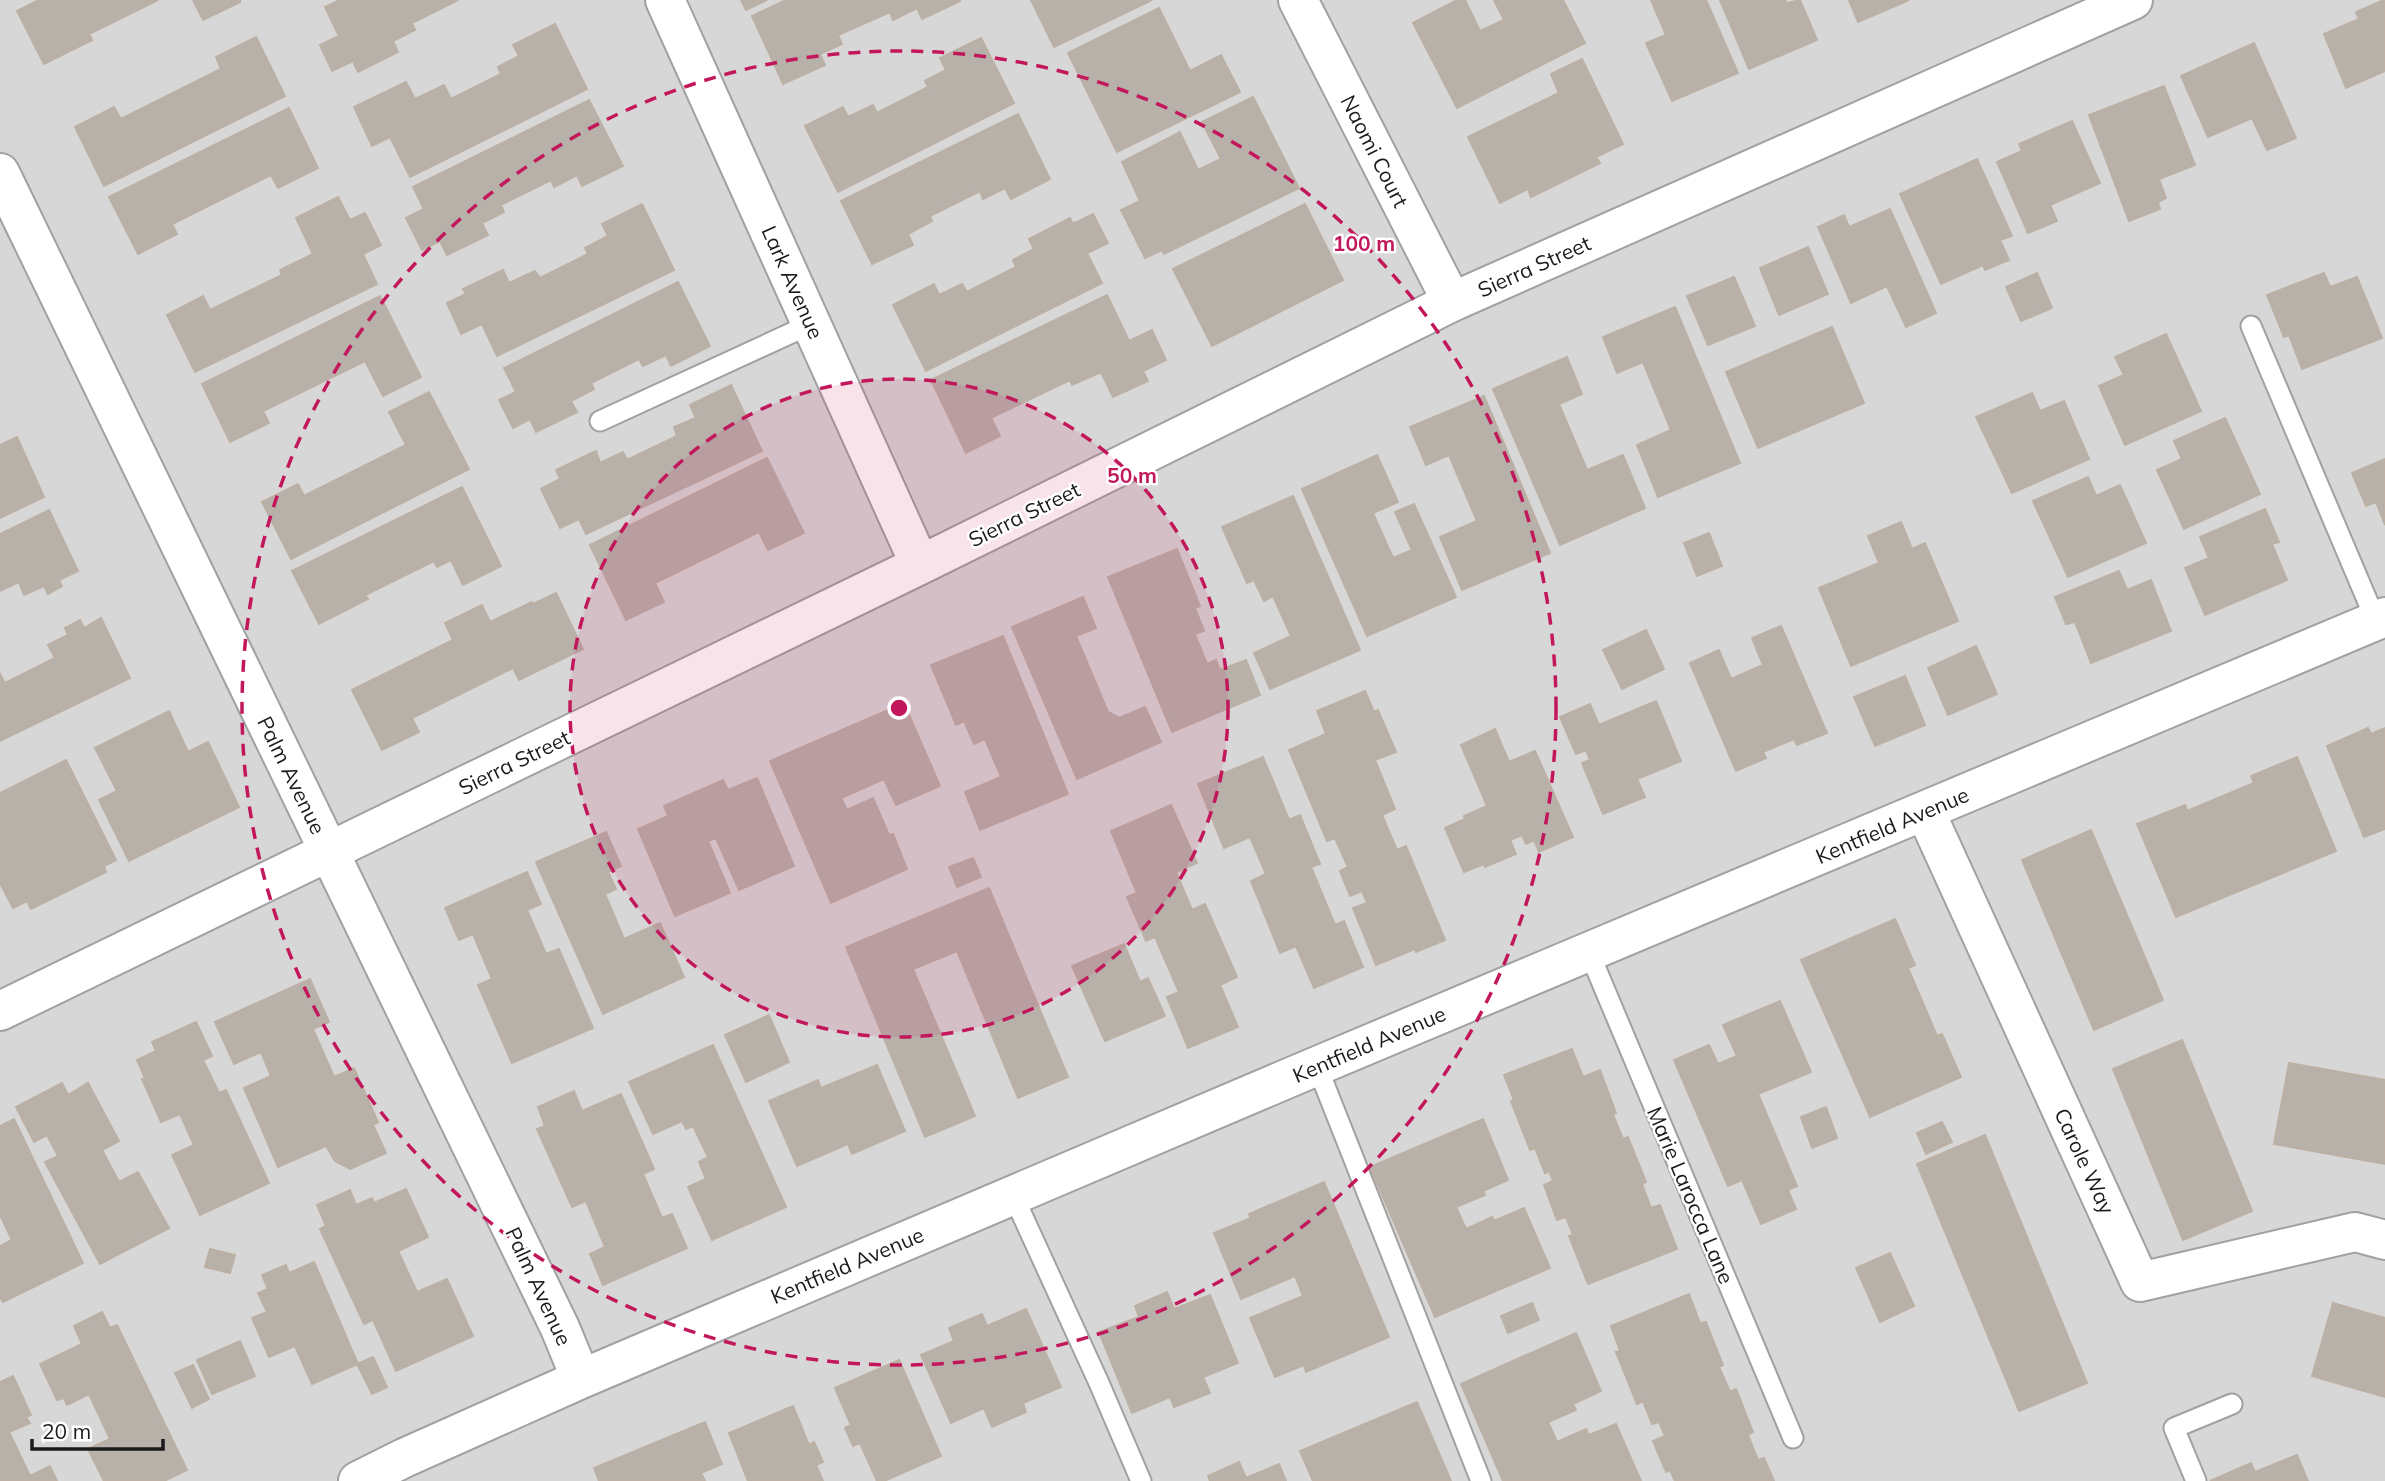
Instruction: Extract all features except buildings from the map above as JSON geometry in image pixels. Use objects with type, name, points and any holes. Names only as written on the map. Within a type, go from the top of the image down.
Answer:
[{"type":"street","name":"Lark Avenue","points":[[665,0],[920,565]]},
{"type":"street","name":"Naomi Court","points":[[1298,0],[1452,302]]},
{"type":"street","name":"Sierra Street","points":[[0,1011],[920,565],[1452,302],[2133,0]]},
{"type":"street","name":"Palm Avenue","points":[[0,173],[560,1328],[581,1379]]},
{"type":"street","name":"Kentfield Avenue","points":[[358,1481],[581,1379],[2381,619]]},
{"type":"street","name":"Carole Way","points":[[1925,811],[2140,1282],[2355,1232],[2385,1240]]},
{"type":"lane","points":[[600,421],[811,324]]},
{"type":"lane","points":[[2251,326],[2381,619]]},
{"type":"lane","name":"Marie Larocca Lane","points":[[1588,952],[1793,1438]]},
{"type":"lane","points":[[1317,1066],[1481,1481]]},
{"type":"lane","points":[[1013,1195],[1141,1481]]},
{"type":"lane","points":[[2196,1481],[2174,1428],[2232,1404]]},
{"type":"shaded area","points":[[0,0],[2385,0],[2385,1481],[0,1481]]}]
